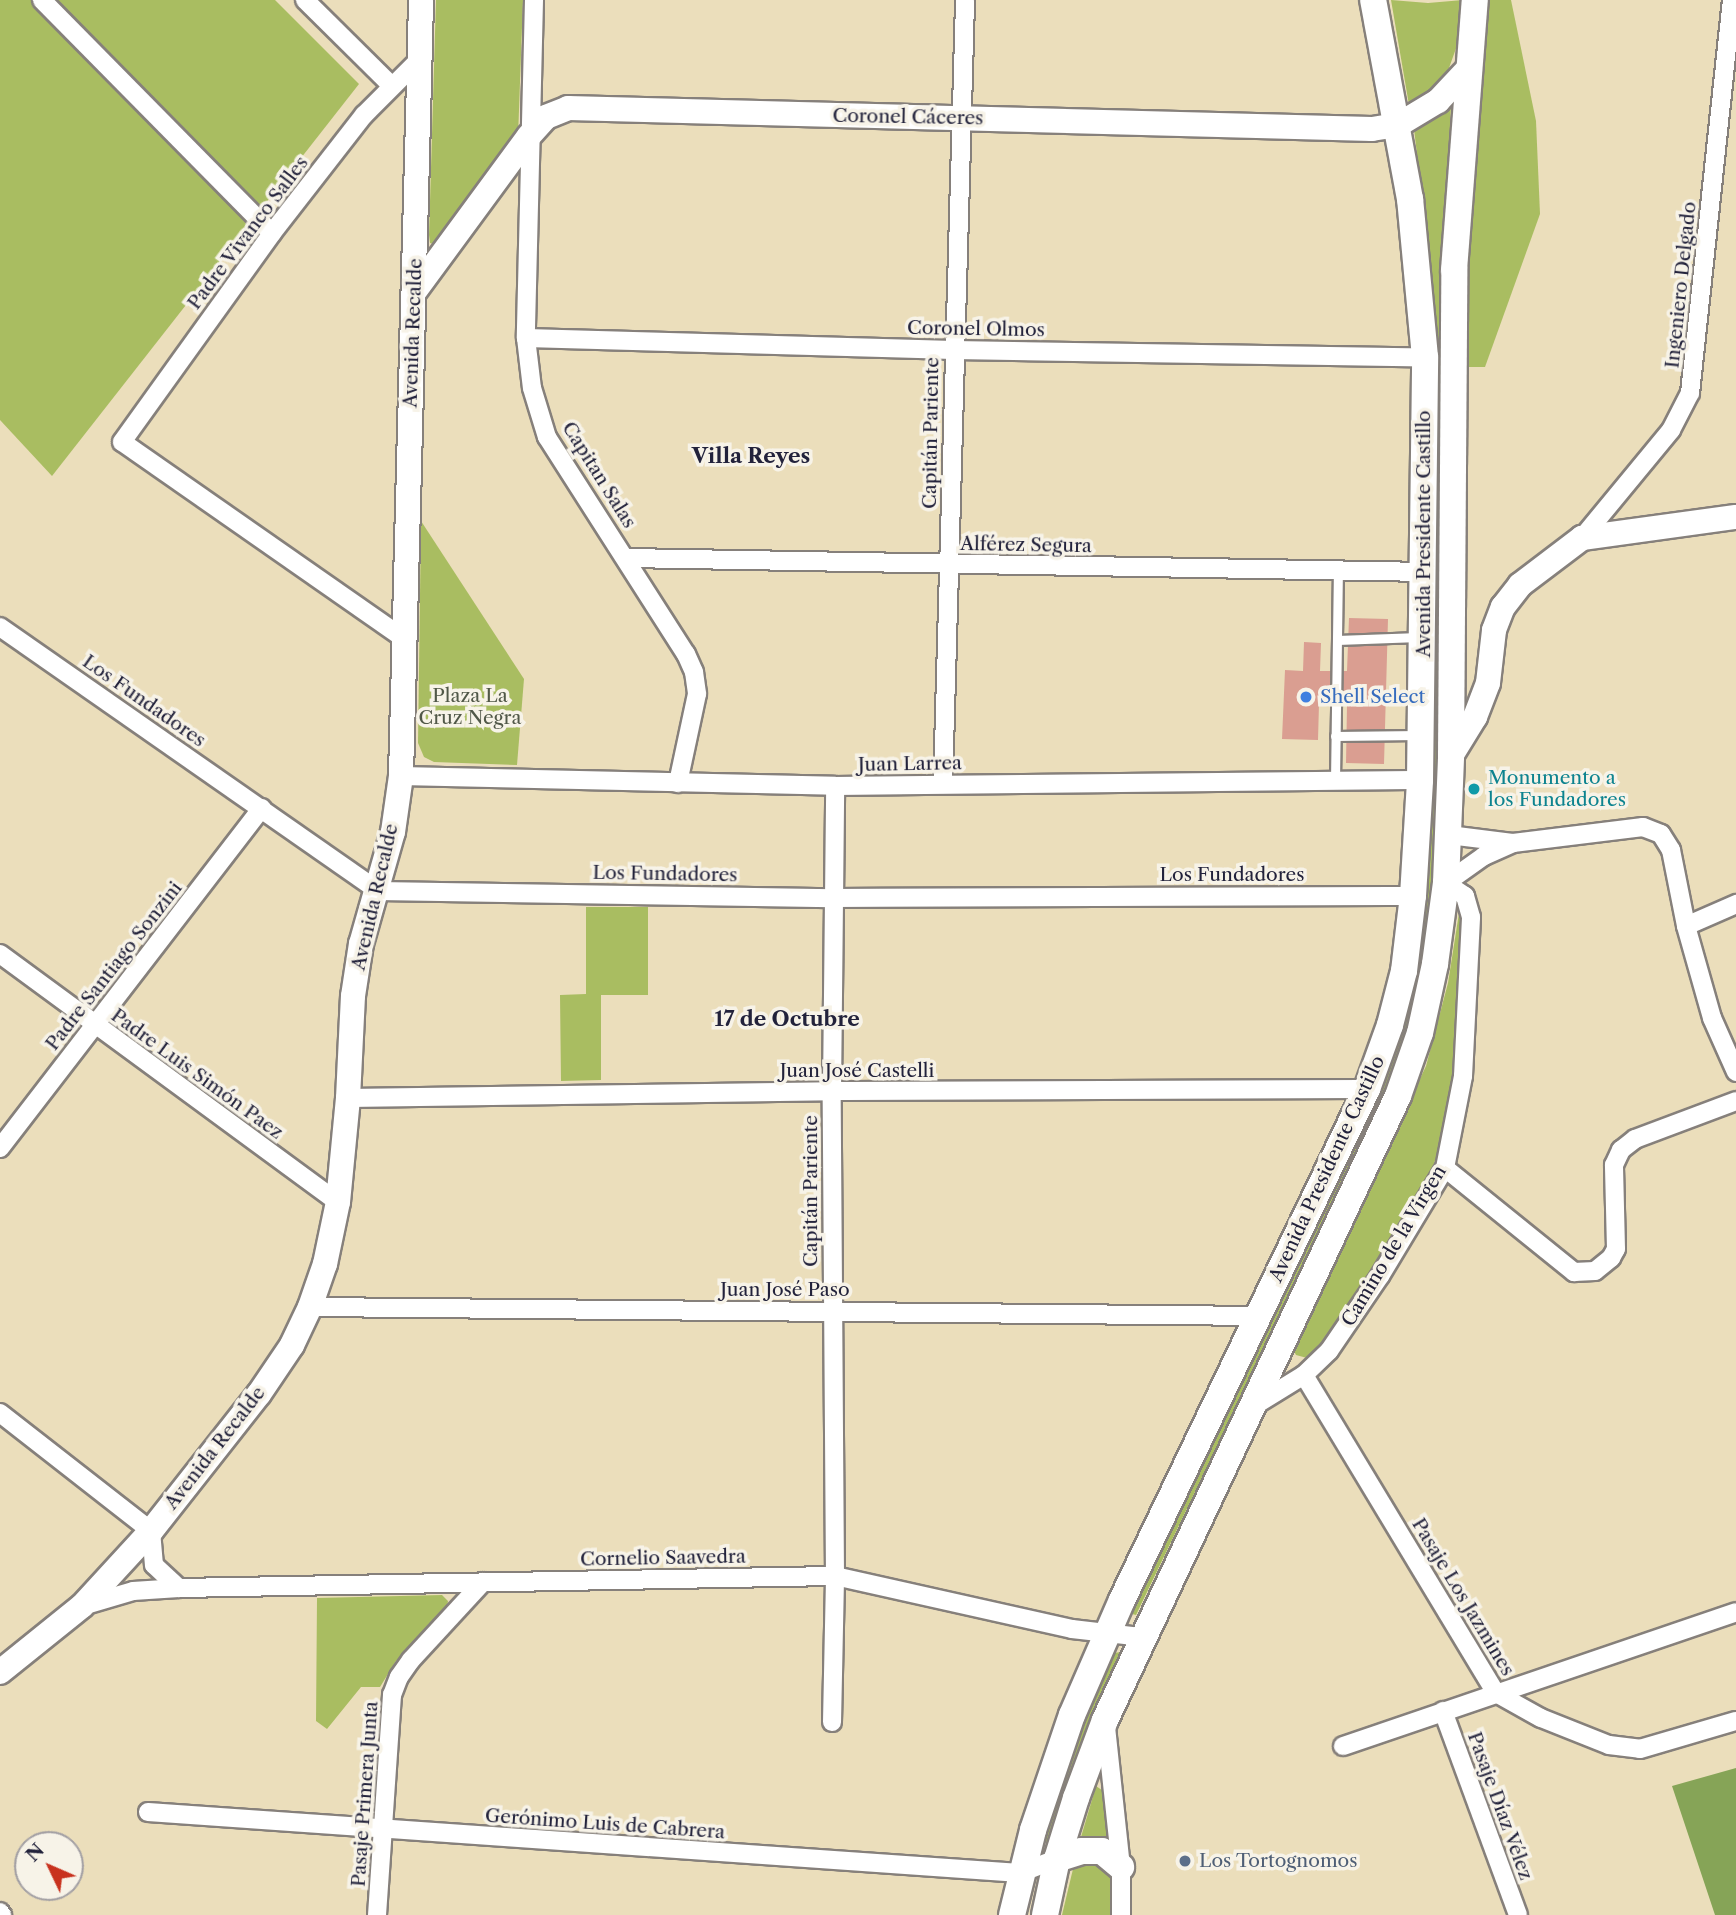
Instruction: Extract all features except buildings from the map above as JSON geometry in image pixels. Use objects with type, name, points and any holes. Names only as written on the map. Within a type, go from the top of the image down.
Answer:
[{"type":"main road","name":"Avenida Presidente Castillo","points":[[1012,1915],[1020,1873],[1072,1714],[1107,1634],[1367,1089],[1390,1025],[1404,971],[1413,896],[1420,780],[1425,572],[1425,357],[1410,199],[1373,0]]},
{"type":"main road","name":"Avenida Presidente Castillo","points":[[1045,1915],[1057,1859],[1105,1720],[1141,1637],[1398,1096],[1420,1032],[1429,992],[1446,883],[1449,835],[1454,270],[1475,0]]},
{"type":"main road","points":[[1057,1859],[1081,1851],[1102,1851],[1121,1867]]},
{"type":"street","points":[[42,0],[272,233]]},
{"type":"street","points":[[305,0],[392,86]]},
{"type":"street","name":"Avenida Recalde","points":[[0,1672],[82,1606],[151,1531],[259,1394],[292,1345],[310,1307],[325,1264],[338,1202],[348,1098],[353,996],[361,944],[379,891],[393,832],[401,776],[421,0]]},
{"type":"street","name":"Capitan Salas","points":[[534,0],[526,338],[532,388],[547,437],[687,654],[694,672],[697,694],[678,783]]},
{"type":"street","name":"Capitán Pariente","points":[[943,783],[965,0]]},
{"type":"street","name":"Ingeniero Delgado","points":[[1582,538],[1671,430],[1690,393],[1732,0]]},
{"type":"street","name":"Padre Vivanco Salles","points":[[406,640],[122,442],[272,233],[365,115],[419,60]]},
{"type":"street","name":"Coronel Cáceres","points":[[415,291],[529,136],[546,117],[568,108],[1372,129],[1398,125],[1438,101],[1469,68]]},
{"type":"street","name":"Coronel Olmos","points":[[526,338],[954,350],[1425,357]]},
{"type":"street","points":[[1451,756],[1475,717],[1488,682],[1493,630],[1503,607],[1520,585],[1582,538],[1736,517]]},
{"type":"street","name":"Alférez Segura","points":[[626,558],[1425,572]]},
{"type":"street","name":"Los Fundadores","points":[[0,626],[379,891],[833,898],[1413,896]]},
{"type":"street","name":"Juan Larrea","points":[[401,776],[835,786],[1420,780]]},
{"type":"street","name":"Capitán Pariente","points":[[832,1722],[835,1576],[832,1091],[835,786]]},
{"type":"street","name":"Padre Santiago Sonzini","points":[[0,1148],[262,808]]},
{"type":"street","points":[[1449,835],[1513,843],[1643,827],[1661,834],[1671,850],[1686,926],[1712,1018],[1736,1072]]},
{"type":"street","points":[[1446,883],[1484,856],[1513,843]]},
{"type":"street","name":"Camino de la Virgen","points":[[1250,1409],[1304,1375],[1329,1352],[1380,1276],[1445,1168],[1463,1076],[1471,917],[1465,896],[1446,883]]},
{"type":"street","points":[[1686,926],[1736,904]]},
{"type":"street","name":"Padre Luis Simón Paez","points":[[0,954],[94,1026],[338,1202]]},
{"type":"street","name":"Juan José Castelli","points":[[348,1098],[832,1091],[1367,1089]]},
{"type":"street","points":[[1445,1168],[1574,1272],[1585,1273],[1604,1266],[1616,1249],[1614,1166],[1621,1150],[1635,1139],[1736,1101]]},
{"type":"street","name":"Juan José Paso","points":[[310,1307],[1259,1316]]},
{"type":"street","name":"Pasaje Los Jazmines","points":[[1304,1375],[1496,1693],[1541,1718],[1609,1745],[1640,1749],[1736,1721]]},
{"type":"street","points":[[0,1413],[151,1531],[154,1565],[178,1588]]},
{"type":"street","name":"Cornelio Saavedra","points":[[82,1606],[132,1591],[178,1588],[835,1576],[1107,1634],[1141,1637]]},
{"type":"street","name":"Pasaje Primera Junta","points":[[377,1915],[392,1696],[399,1676],[483,1582]]},
{"type":"street","points":[[1343,1746],[1736,1612]]},
{"type":"street","name":"Pasaje Díaz Vélez","points":[[1443,1711],[1518,1915]]},
{"type":"street","points":[[1105,1720],[1121,1867],[1121,1915]]},
{"type":"street","name":"Gerónimo Luis de Cabrera","points":[[148,1812],[1020,1873],[1057,1859]]},
{"type":"lane","points":[[1335,781],[1338,572]]},
{"type":"lane","points":[[1337,640],[1424,637]]},
{"type":"lane","points":[[1335,736],[1421,735]]},
{"type":"green space","points":[[0,0],[275,0],[359,84],[52,476],[0,420]]},
{"type":"green space","points":[[436,0],[523,0],[518,137],[436,245],[430,243],[429,235]]},
{"type":"green space","points":[[1391,0],[1428,3],[1463,0],[1459,40],[1449,68],[1436,87],[1409,105]]},
{"type":"green space","points":[[1488,0],[1511,0],[1536,121],[1540,214],[1485,367],[1467,367],[1468,274]]},
{"type":"green space","points":[[1451,106],[1442,315],[1437,869],[1426,960],[1400,1055],[1375,1117],[1136,1615],[1132,1614],[1202,1463],[1370,1114],[1395,1053],[1421,959],[1430,868],[1437,476],[1436,314],[1414,129]]},
{"type":"green space","name":"Plaza La Cruz Negra","points":[[421,521],[524,679],[517,765],[434,762],[424,757],[418,743]]},
{"type":"green space","points":[[586,907],[648,907],[648,995],[601,995],[601,1080],[561,1081],[560,995],[586,994]]},
{"type":"green space","points":[[1464,908],[1462,985],[1452,1077],[1441,1142],[1430,1176],[1374,1272],[1319,1351],[1307,1358],[1296,1355],[1293,1349],[1426,1066],[1448,983],[1459,913]]},
{"type":"green space","points":[[442,1595],[448,1601],[447,1607],[396,1661],[380,1687],[361,1687],[327,1729],[316,1721],[317,1598]]},
{"type":"green space","points":[[1121,1652],[1066,1790],[1052,1841],[1045,1842],[1059,1789],[1091,1703],[1114,1653]]},
{"type":"green space","points":[[1736,1768],[1736,1915],[1715,1915],[1672,1786]]},
{"type":"green space","points":[[1096,1786],[1106,1793],[1111,1841],[1081,1837]]},
{"type":"green space","points":[[1096,1861],[1110,1871],[1114,1915],[1062,1915],[1073,1869],[1079,1864]]},
{"type":"place","name":"Shell Select","points":[[1306,697]]},
{"type":"place","name":"Monumento a los Fundadores","points":[[1474,789]]},
{"type":"place","name":"Los Tortognomos","points":[[1185,1861]]},
{"type":"district","name":"Villa Reyes","points":[[751,456]]},
{"type":"district","name":"17 de Octubre","points":[[787,1019]]}]
